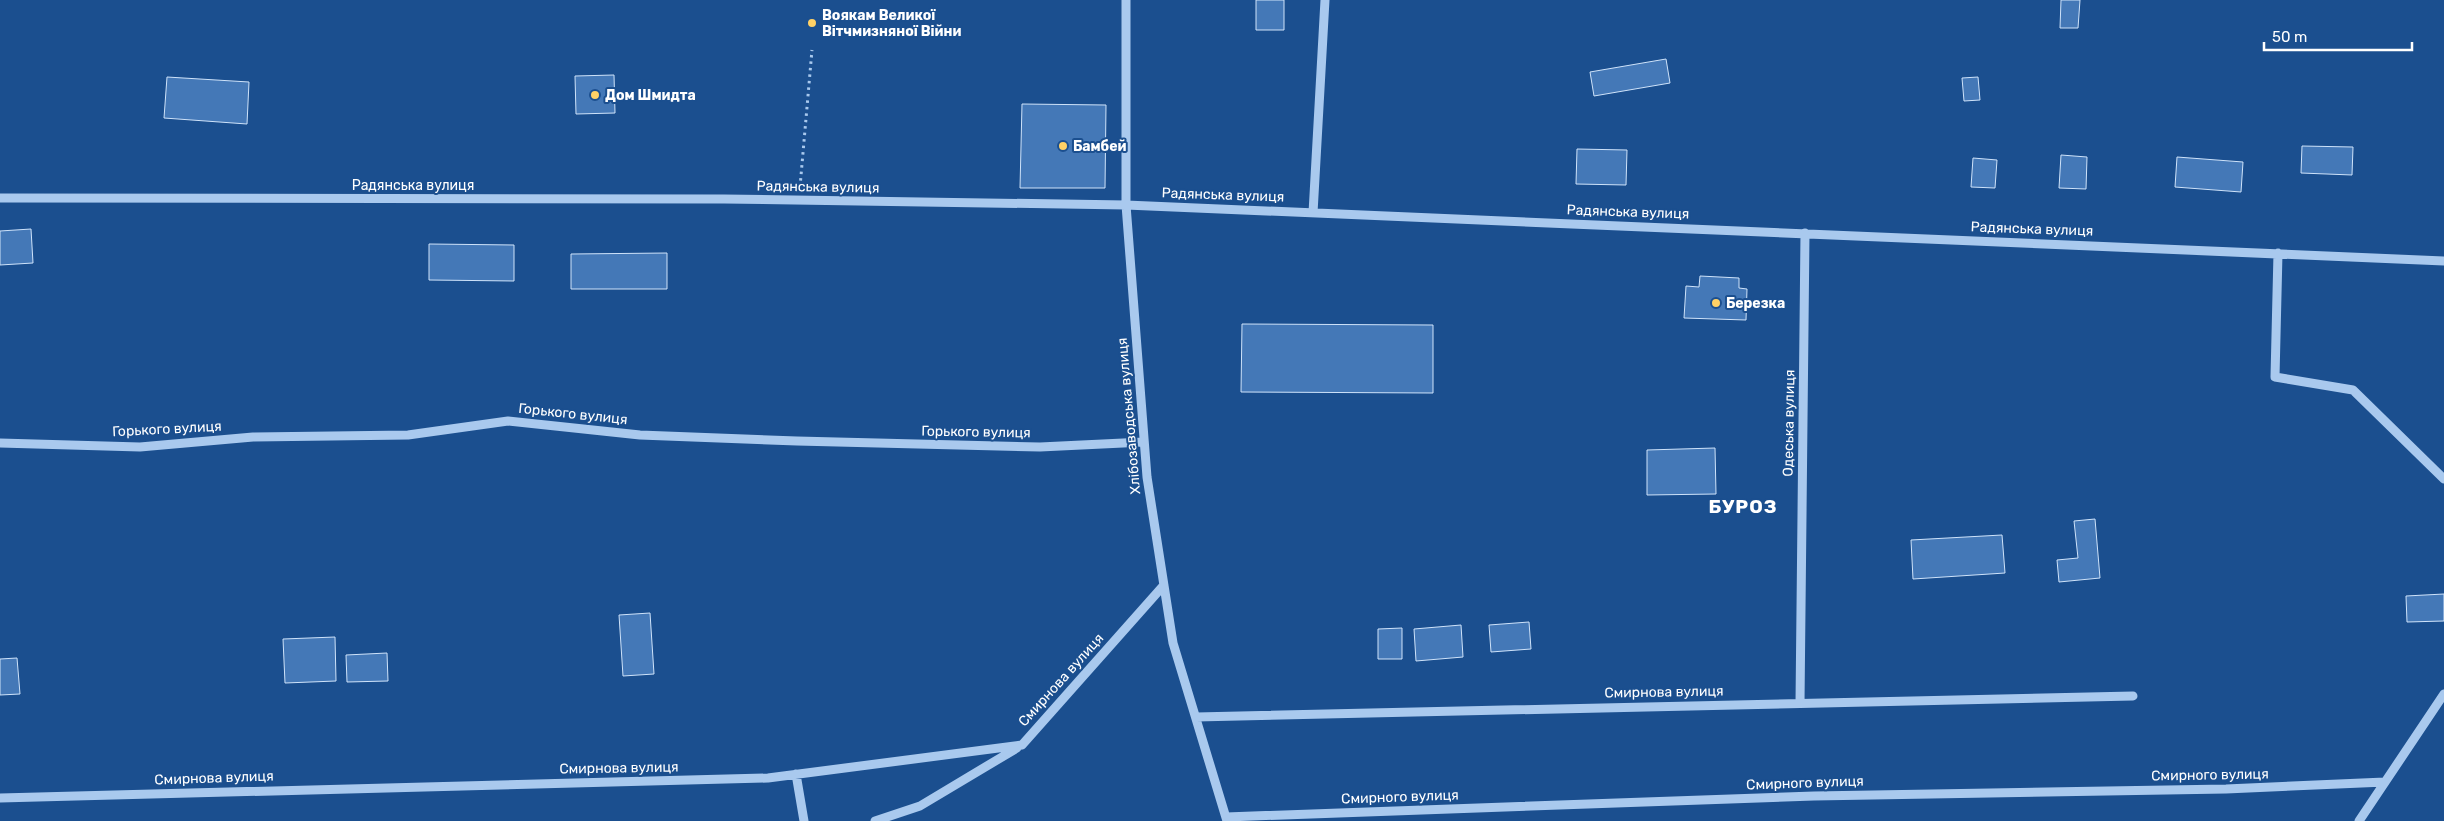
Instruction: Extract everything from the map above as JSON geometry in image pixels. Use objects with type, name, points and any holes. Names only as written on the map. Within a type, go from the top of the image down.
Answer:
[{"type":"street","name":"Хлібозаводська вулиця","points":[[1126,0],[1126,205],[1147,477],[1173,643],[1226,819]]},
{"type":"street","points":[[1313,213],[1325,0]]},
{"type":"street","name":"Радянська вулиця","points":[[0,198],[799,200],[1126,205],[2444,260]]},
{"type":"street","name":"Одеська вулиця","points":[[1800,703],[1805,233]]},
{"type":"street","points":[[2278,253],[2276,378],[2353,390],[2444,479]]},
{"type":"street","name":"Горького вулиця","points":[[0,443],[140,448],[253,437],[408,435],[508,421],[640,435],[797,441],[1040,447],[1144,442]]},
{"type":"street","name":"Смирнова вулиця","points":[[0,798],[768,778],[1022,745],[1164,585]]},
{"type":"street","points":[[2359,821],[2444,694]]},
{"type":"street","name":"Смирнова вулиця","points":[[1196,717],[2133,696]]},
{"type":"street","points":[[875,821],[920,806],[1022,745]]},
{"type":"street","points":[[796,774],[804,821]]},
{"type":"street","name":"Смирного вулиця","points":[[1226,819],[1814,796],[2216,789],[2385,782]]},
{"type":"path","points":[[799,200],[812,50]]},
{"type":"building","points":[[1256,0],[1284,0],[1284,30],[1256,30]]},
{"type":"building","points":[[2061,0],[2080,0],[2078,28],[2060,28]]},
{"type":"building","points":[[1666,59],[1670,83],[1594,96],[1590,72]]},
{"type":"building","name":"Дом Шмидта","points":[[614,75],[615,113],[576,114],[575,76]]},
{"type":"building","points":[[167,77],[249,82],[247,124],[164,118]]},
{"type":"building","points":[[1978,77],[1980,100],[1964,101],[1962,78]]},
{"type":"building","name":"Бамбей","points":[[1022,104],[1106,105],[1105,188],[1020,188]]},
{"type":"building","points":[[2302,146],[2353,147],[2352,175],[2301,173]]},
{"type":"building","points":[[1577,149],[1627,150],[1626,185],[1576,184]]},
{"type":"building","points":[[2061,155],[2087,157],[2086,189],[2059,188]]},
{"type":"building","points":[[2177,157],[2243,162],[2241,192],[2175,187]]},
{"type":"building","points":[[1973,158],[1997,160],[1995,188],[1971,187]]},
{"type":"building","points":[[31,229],[33,263],[0,265],[0,231]]},
{"type":"building","points":[[429,244],[514,245],[514,281],[429,280]]},
{"type":"building","points":[[667,253],[667,289],[571,289],[571,254]]},
{"type":"building","name":"Березка","points":[[1700,276],[1739,278],[1739,288],[1747,289],[1746,320],[1684,318],[1686,286],[1699,287]]},
{"type":"building","points":[[1242,324],[1433,325],[1433,393],[1241,392]]},
{"type":"building","points":[[1715,448],[1716,494],[1647,495],[1647,450]]},
{"type":"building","points":[[2095,519],[2100,578],[2059,582],[2057,560],[2078,558],[2074,521]]},
{"type":"building","points":[[2002,535],[2005,573],[1913,579],[1911,540]]},
{"type":"building","points":[[2444,594],[2444,621],[2407,622],[2406,596]]},
{"type":"building","points":[[650,613],[654,674],[623,676],[619,615]]},
{"type":"building","points":[[1529,622],[1531,649],[1491,652],[1489,625]]},
{"type":"building","points":[[1461,625],[1463,657],[1416,661],[1414,629]]},
{"type":"building","points":[[1402,628],[1402,659],[1378,659],[1378,629]]},
{"type":"building","points":[[335,637],[336,681],[285,683],[283,639]]},
{"type":"building","points":[[387,653],[388,681],[347,682],[346,655]]},
{"type":"building","points":[[17,658],[20,694],[0,695],[0,659]]},
{"type":"place","name":"Воякам Великої Вітчмизняної Війни","points":[[812,23]]},
{"type":"place","name":"Дом Шмидта","points":[[595,95]]},
{"type":"place","name":"Бамбей","points":[[1063,146]]},
{"type":"place","name":"Березка","points":[[1716,303]]},
{"type":"district","name":"БУРОЗ","points":[[1743,506]]}]
